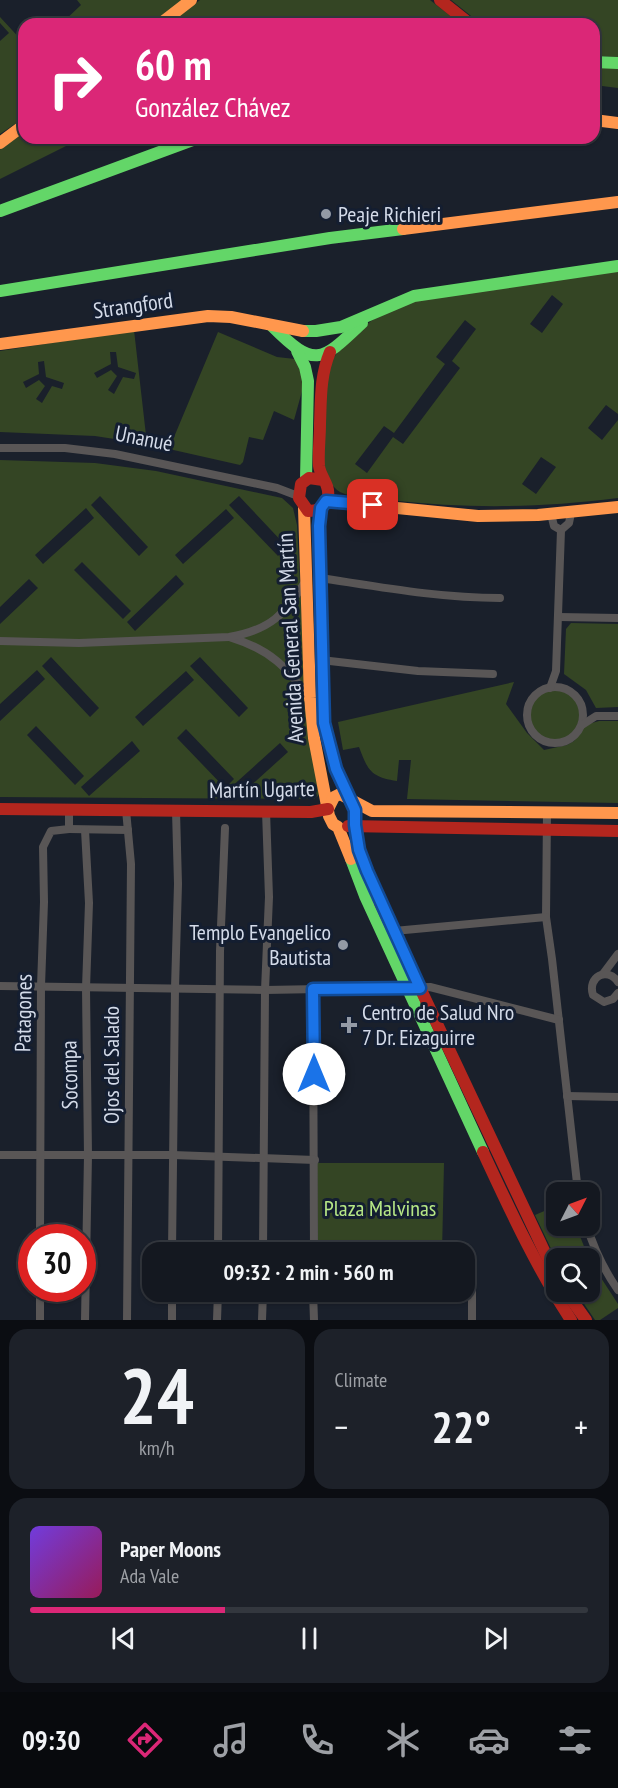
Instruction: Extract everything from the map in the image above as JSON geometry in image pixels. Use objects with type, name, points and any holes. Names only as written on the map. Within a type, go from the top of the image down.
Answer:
[{"type":"main road","points":[[168,18],[192,0]]},
{"type":"main road","points":[[440,0],[462,18]]},
{"type":"main road","points":[[600,62],[618,63]]},
{"type":"main road","points":[[600,121],[618,123]]},
{"type":"main road","points":[[0,143],[18,130]]},
{"type":"main road","points":[[0,211],[182,144]]},
{"type":"main road","points":[[0,291],[330,238],[618,202]]},
{"type":"main road","name":"Strangford","points":[[0,344],[204,316],[244,318],[272,326],[316,332],[347,326],[414,296],[618,266]]},
{"type":"main road","points":[[0,298],[29,288]]},
{"type":"main road","name":"Strangford","points":[[330,352],[367,318]]},
{"type":"main road","name":"Strangford","points":[[272,326],[297,351]]},
{"type":"main road","points":[[297,351],[316,357],[330,352]]},
{"type":"main road","name":"Avenida General San Martín","points":[[297,351],[305,367],[308,381],[302,492],[314,579],[324,723],[336,769],[355,814],[359,850],[394,931],[414,988],[526,1245],[571,1320]]},
{"type":"main road","name":"Avenida General San Martín","points":[[330,352],[321,381],[319,469],[324,495],[314,579],[310,698],[314,738],[328,809],[333,824],[338,827],[360,886],[414,988],[546,1256]]},
{"type":"main road","points":[[324,495],[312,512],[302,492],[314,478],[324,495],[350,502],[496,517],[572,513],[618,507]]},
{"type":"main road","name":"Martín Ugarte","points":[[0,809],[311,812],[328,809],[334,797],[340,794],[350,798]]},
{"type":"main road","points":[[350,798],[356,805],[372,811],[618,813]]},
{"type":"main road","points":[[338,827],[355,825],[618,831]]},
{"type":"main road","points":[[573,1302],[586,1320]]},
{"type":"street","name":"Unanué","points":[[0,448],[65,448],[96,451],[302,492]]},
{"type":"street","points":[[561,530],[569,524],[572,513]]},
{"type":"street","points":[[551,514],[554,526],[561,530]]},
{"type":"street","points":[[550,687],[556,670],[561,530]]},
{"type":"street","points":[[0,641],[79,643],[229,637],[246,634],[272,623],[314,579],[424,594],[465,598],[500,598]]},
{"type":"street","points":[[559,617],[618,618]]},
{"type":"street","points":[[229,637],[248,643],[273,656],[310,698]]},
{"type":"street","points":[[321,660],[418,671],[493,674]]},
{"type":"street","points":[[556,670],[581,705],[596,716]]},
{"type":"street","points":[[571,692],[561,687],[550,687],[542,690],[530,702],[527,719],[534,734],[540,740],[557,744],[572,738],[582,725],[596,716],[618,716]]},
{"type":"street","points":[[581,705],[584,714],[582,725]]},
{"type":"street","points":[[69,809],[69,829],[129,830]]},
{"type":"street","name":"Ojos del Salado","points":[[126,810],[131,864],[127,1320]]},
{"type":"street","points":[[172,1242],[178,884],[176,811]]},
{"type":"street","points":[[263,1242],[268,897],[266,811]]},
{"type":"street","points":[[547,813],[546,917],[577,1182]]},
{"type":"street","points":[[218,1242],[220,951],[225,828]]},
{"type":"street","name":"Patagones","points":[[40,1224],[43,847],[51,831],[69,829]]},
{"type":"street","name":"Socompa","points":[[85,830],[88,903],[86,988],[88,1155],[85,1320]]},
{"type":"street","points":[[394,931],[546,917]]},
{"type":"street","points":[[618,954],[603,974],[593,982],[593,995],[604,1002],[613,999],[618,993]]},
{"type":"street","points":[[603,974],[612,975],[618,982]]},
{"type":"street","points":[[0,986],[265,990],[436,988],[559,1020]]},
{"type":"street","points":[[313,989],[314,1242]]},
{"type":"street","points":[[567,1096],[618,1097]]},
{"type":"street","points":[[0,1155],[173,1155],[315,1160]]},
{"type":"street","points":[[590,1236],[618,1290]]},
{"type":"street","points":[[40,1302],[40,1320]]},
{"type":"street","points":[[172,1302],[172,1320]]},
{"type":"street","points":[[217,1320],[218,1302]]},
{"type":"street","points":[[262,1320],[263,1302]]},
{"type":"street","points":[[313,1302],[314,1320]]},
{"type":"street","points":[[472,1302],[472,1320]]},
{"type":"green space","points":[[77,0],[183,0],[159,18],[67,18],[81,5]]},
{"type":"green space","points":[[200,0],[430,0],[453,18],[177,18]]},
{"type":"green space","points":[[451,0],[618,0],[618,57],[600,56],[600,18],[474,18]]},
{"type":"green space","points":[[0,17],[18,36],[18,122],[0,134],[0,41],[9,33],[0,23]]},
{"type":"green space","points":[[600,68],[618,68],[618,88],[600,86]]},
{"type":"green space","points":[[18,136],[18,144],[70,144],[0,179],[0,149]]},
{"type":"green space","points":[[618,270],[618,414],[606,405],[588,428],[602,440],[618,420],[618,498],[560,504],[476,506],[358,497],[340,492],[335,488],[323,471],[324,381],[332,360],[343,345],[371,321],[399,305],[427,298]],"holes":[[[552,295],[563,304],[542,333],[530,324]],[[465,320],[476,329],[452,361],[460,368],[403,444],[393,437],[367,473],[355,464],[384,426],[394,433],[445,364],[436,357]],[[541,457],[556,467],[536,494],[522,484]]]},
{"type":"green space","points":[[134,330],[147,444],[95,436],[0,432],[0,351]],"holes":[[[110,352],[116,352],[118,367],[136,373],[134,379],[123,377],[114,394],[108,390],[117,376],[111,370],[97,378],[94,373],[111,364]],[[44,361],[46,377],[64,383],[62,389],[52,386],[42,403],[36,399],[45,386],[39,380],[26,388],[23,382],[39,374],[38,362]]]},
{"type":"green space","points":[[218,332],[277,357],[295,359],[299,362],[304,384],[294,420],[274,411],[263,440],[249,437],[243,462],[240,465],[169,449]]},
{"type":"green space","points":[[0,460],[95,463],[156,471],[282,498],[293,508],[297,525],[307,715],[320,790],[318,796],[314,799],[0,797],[0,721],[45,679],[37,670],[0,704],[0,624],[38,588],[29,579],[0,607]],"holes":[[[100,496],[148,547],[139,556],[91,505]],[[239,496],[287,547],[278,556],[229,505]],[[86,508],[94,518],[43,564],[35,555]],[[226,509],[234,518],[183,564],[175,555]],[[82,562],[131,611],[123,619],[74,570]],[[176,575],[184,584],[135,631],[127,622]],[[51,657],[99,708],[90,717],[42,666]],[[200,657],[248,708],[239,717],[190,666]],[[186,671],[194,680],[143,726],[135,717]],[[36,726],[84,776],[75,785],[27,735]],[[186,729],[234,779],[225,788],[177,738]],[[132,741],[140,751],[89,796],[81,787]],[[280,743],[288,752],[237,798],[229,789]]]},
{"type":"green space","points":[[571,623],[618,624],[618,707],[596,708],[586,690],[564,674],[566,629]]},
{"type":"green space","points":[[514,682],[506,704],[527,733],[544,750],[567,745],[574,741],[585,725],[599,721],[618,721],[618,803],[407,799],[411,760],[399,760],[397,781],[376,775],[368,767],[359,747],[343,750],[338,722]]},
{"type":"green space","points":[[549,689],[559,689],[573,696],[580,715],[573,734],[559,741],[549,741],[539,737],[532,730],[528,720],[528,710],[532,700],[539,693]]},
{"type":"green space","name":"Plaza Malvinas","points":[[317,1163],[444,1163],[442,1242],[318,1242]]},
{"type":"green space","points":[[546,1210],[546,1236],[580,1236],[585,1248],[551,1248],[535,1215]]},
{"type":"green space","points":[[600,1276],[618,1304],[618,1308],[600,1320],[595,1320],[583,1302],[600,1302]]},
{"type":"traffic: fast","points":[[600,62],[618,63]]},
{"type":"traffic: fast","points":[[0,211],[182,144]]},
{"type":"traffic: fast","points":[[0,291],[330,238],[403,229]]},
{"type":"traffic: fast","points":[[303,331],[341,327],[414,296],[618,266]]},
{"type":"traffic: fast","points":[[272,326],[298,349],[318,355],[337,346],[362,323]]},
{"type":"traffic: fast","points":[[297,351],[305,367],[308,381],[306,479]]},
{"type":"traffic: fast","points":[[351,859],[365,896],[483,1152]]},
{"type":"traffic: slow","points":[[168,18],[191,0]]},
{"type":"traffic: slow","points":[[600,121],[618,123]]},
{"type":"traffic: slow","points":[[0,143],[18,130]]},
{"type":"traffic: slow","points":[[403,229],[618,202]]},
{"type":"traffic: slow","points":[[0,344],[208,316],[231,317],[303,331]]},
{"type":"traffic: slow","points":[[326,501],[478,516],[538,515],[618,507]]},
{"type":"traffic: slow","points":[[304,508],[310,698],[314,738],[329,816],[333,824],[338,827],[351,859]]},
{"type":"traffic: slow","points":[[321,508],[319,526],[324,723],[336,769],[355,810],[359,850],[380,903]]},
{"type":"traffic: slow","points":[[328,809],[334,797],[340,794],[372,811],[618,813]]},
{"type":"traffic: jam","points":[[440,0],[462,18]]},
{"type":"traffic: jam","points":[[323,480],[309,478],[301,484],[299,498],[308,511],[321,508],[328,496],[328,488],[319,466],[319,456],[322,388],[324,370],[330,352]]},
{"type":"traffic: jam","points":[[0,809],[311,812],[328,809]]},
{"type":"traffic: jam","points":[[348,826],[618,831]]},
{"type":"traffic: jam","points":[[380,903],[546,1255]]},
{"type":"traffic: jam","points":[[483,1152],[513,1217],[571,1320]]},
{"type":"traffic: jam","points":[[573,1302],[586,1320]]},
{"type":"place","name":"Peaje Richieri","points":[[326,214]]},
{"type":"place","name":"Templo Evangelico Bautista","points":[[343,945]]},
{"type":"place","name":"Centro de Salud Nro 7 Dr. Eizaguirre","points":[[349,1025]]},
{"type":"route","points":[[314,1074],[313,989],[420,988],[359,850],[355,810],[336,769],[324,723],[319,526],[321,508],[326,501],[373,505]]}]
